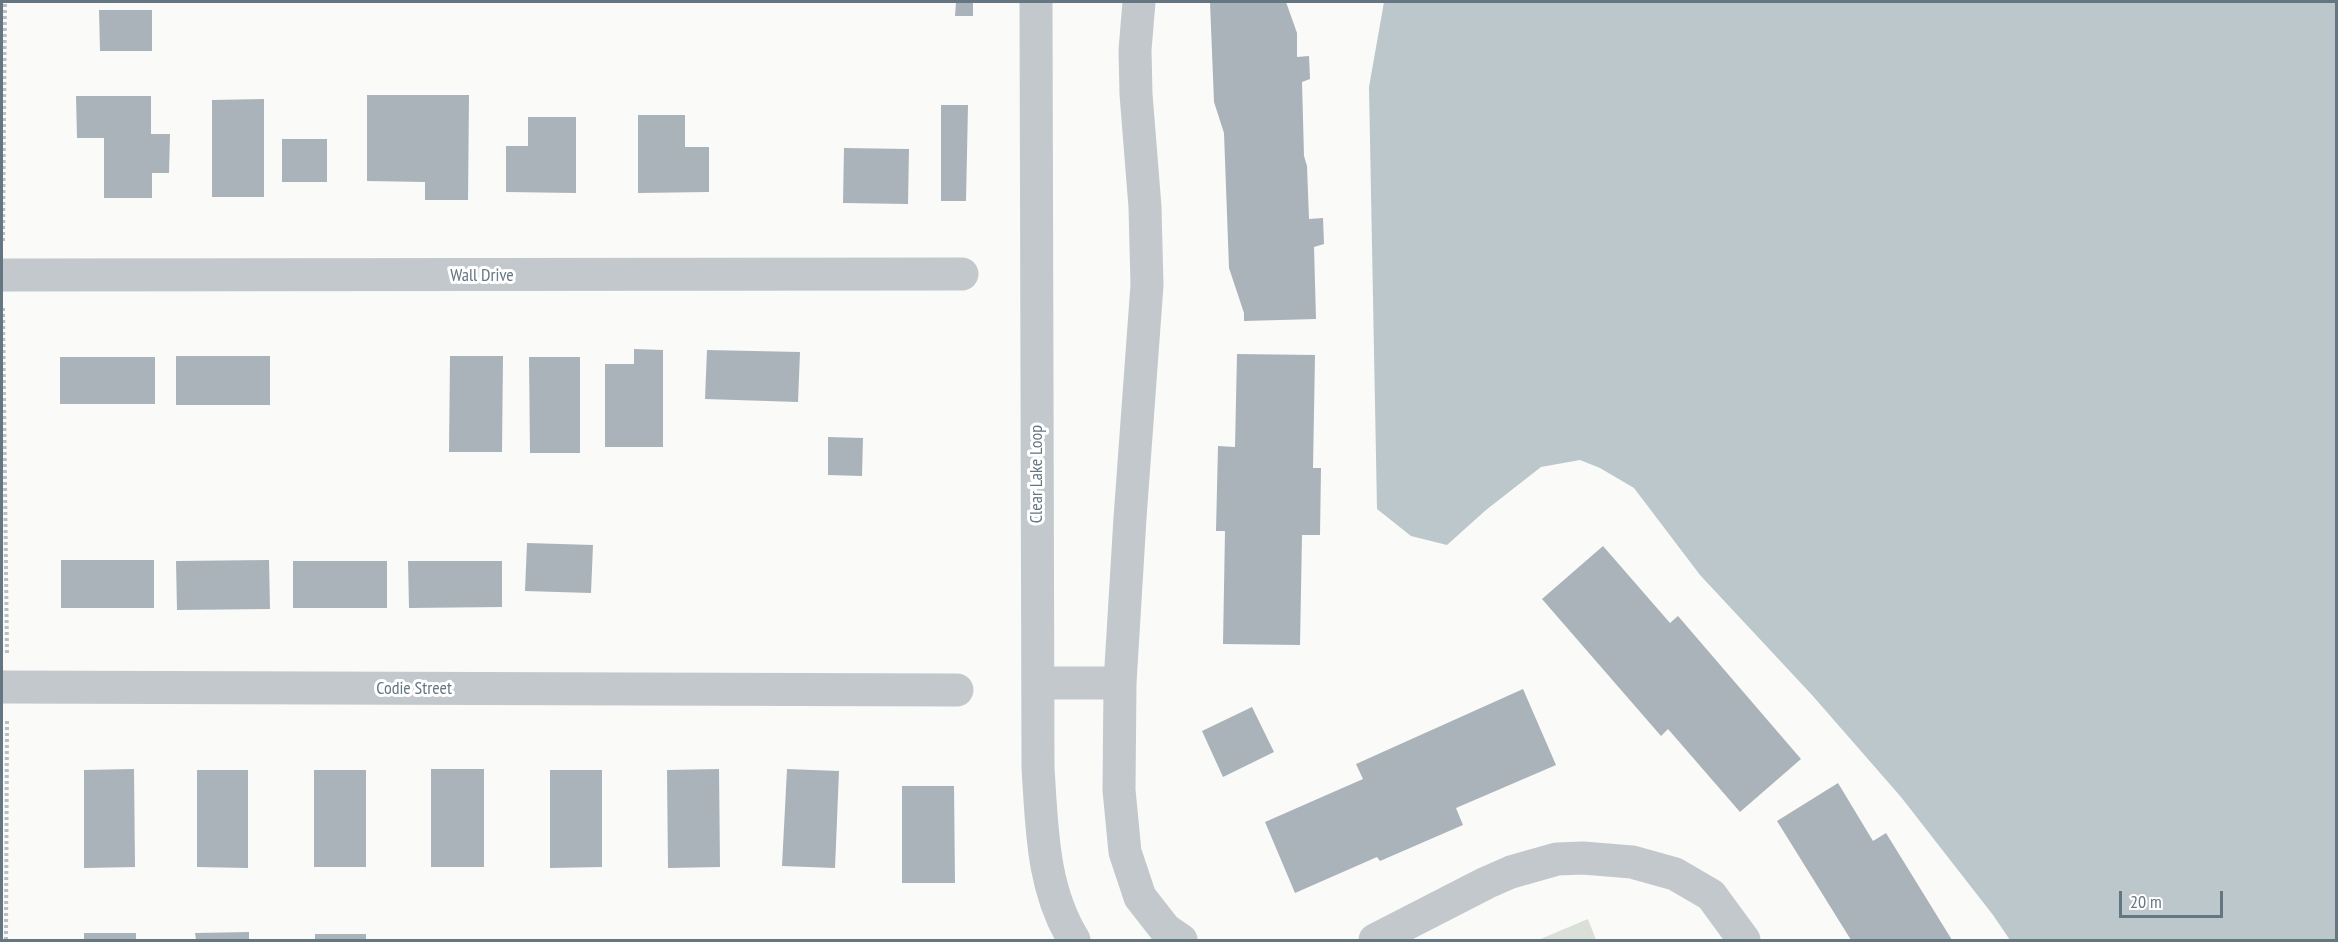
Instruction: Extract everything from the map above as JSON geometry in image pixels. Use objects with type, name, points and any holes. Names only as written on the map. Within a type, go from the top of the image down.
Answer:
[{"type":"street","name":"Clear Lake Loop","points":[[1036,2],[1038,768],[1044,858],[1056,904],[1074,940]]},
{"type":"street","points":[[1139,2],[1136,94],[1145,207],[1147,285],[1120,683],[1119,790],[1125,852],[1140,897],[1165,928],[1181,940]]},
{"type":"street","name":"Wall Drive","points":[[2,275],[962,274]]},
{"type":"street","points":[[1038,683],[1120,683]]},
{"type":"street","name":"Codie Street","points":[[4,687],[957,690]]},
{"type":"street","points":[[1375,940],[1511,872],[1557,860],[1583,858],[1632,862],[1675,874],[1711,895],[1744,940]]},
{"type":"path","points":[[6,2],[2,275],[6,940]]},
{"type":"shaded area","points":[[1384,2],[2336,2],[2336,940],[2010,940],[1901,797],[1812,695],[1700,575],[1634,488],[1600,468],[1580,460],[1541,467],[1486,510],[1447,545],[1411,536],[1377,509],[1369,87]]},
{"type":"shaded area","points":[[1588,919],[1596,940],[1538,940]]},
{"type":"building","points":[[956,2],[973,2],[973,16],[955,16]]},
{"type":"building","points":[[1210,2],[1286,2],[1297,33],[1297,57],[1309,56],[1310,79],[1302,82],[1309,219],[1323,218],[1324,244],[1314,247],[1316,319],[1244,321],[1244,313],[1229,268],[1224,133],[1214,102]]},
{"type":"building","points":[[99,10],[152,10],[152,51],[100,51]]},
{"type":"building","points":[[367,95],[469,95],[468,200],[425,200],[425,182],[367,181]]},
{"type":"building","points":[[76,96],[151,96],[151,134],[170,134],[169,173],[152,173],[152,198],[104,198],[104,138],[77,138]]},
{"type":"building","points":[[264,99],[264,197],[212,197],[212,100]]},
{"type":"building","points":[[941,105],[968,105],[966,201],[941,201]]},
{"type":"building","points":[[638,115],[685,115],[685,147],[709,147],[709,192],[638,193]]},
{"type":"building","points":[[528,117],[576,117],[576,193],[506,192],[506,146],[528,146]]},
{"type":"building","points":[[282,139],[327,139],[327,182],[282,182]]},
{"type":"building","points":[[844,148],[909,149],[908,204],[843,203]]},
{"type":"building","points":[[634,349],[663,350],[663,447],[605,447],[605,364],[634,364]]},
{"type":"building","points":[[707,350],[800,352],[798,402],[705,399]]},
{"type":"building","points":[[1237,354],[1315,355],[1313,468],[1321,468],[1320,535],[1302,535],[1300,645],[1223,644],[1225,531],[1216,531],[1218,446],[1235,447]]},
{"type":"building","points":[[176,356],[270,356],[270,405],[176,405]]},
{"type":"building","points":[[450,356],[503,356],[502,452],[449,452]]},
{"type":"building","points":[[60,357],[155,357],[155,404],[60,404]]},
{"type":"building","points":[[529,357],[580,357],[580,453],[530,453]]},
{"type":"building","points":[[828,437],[863,438],[862,476],[828,475]]},
{"type":"building","points":[[527,543],[593,545],[591,593],[525,591]]},
{"type":"building","points":[[1603,546],[1670,623],[1678,616],[1801,759],[1740,812],[1668,729],[1661,736],[1542,599]]},
{"type":"building","points":[[61,560],[154,560],[154,608],[61,608]]},
{"type":"building","points":[[269,560],[270,609],[177,610],[176,561]]},
{"type":"building","points":[[293,561],[387,561],[387,608],[293,608]]},
{"type":"building","points":[[408,561],[502,561],[502,607],[409,608]]},
{"type":"building","points":[[1523,689],[1556,765],[1456,808],[1463,825],[1380,861],[1377,857],[1295,893],[1265,822],[1363,779],[1356,764]]},
{"type":"building","points":[[1252,707],[1274,752],[1223,777],[1202,731]]},
{"type":"building","points":[[134,769],[135,867],[84,868],[84,770]]},
{"type":"building","points":[[431,769],[484,769],[484,867],[431,867]]},
{"type":"building","points":[[719,769],[720,867],[668,868],[667,770]]},
{"type":"building","points":[[787,769],[839,771],[835,868],[782,866]]},
{"type":"building","points":[[197,770],[248,770],[248,868],[197,867]]},
{"type":"building","points":[[314,770],[366,770],[366,867],[314,867]]},
{"type":"building","points":[[550,770],[602,770],[602,867],[550,868]]},
{"type":"building","points":[[1838,783],[1873,841],[1886,833],[1952,940],[1851,940],[1777,821]]},
{"type":"building","points":[[902,786],[954,786],[955,883],[902,883]]},
{"type":"building","points":[[249,932],[249,940],[196,940],[195,933]]},
{"type":"building","points":[[84,933],[136,933],[136,940],[84,940]]},
{"type":"building","points":[[315,934],[366,934],[366,940],[315,940]]}]
